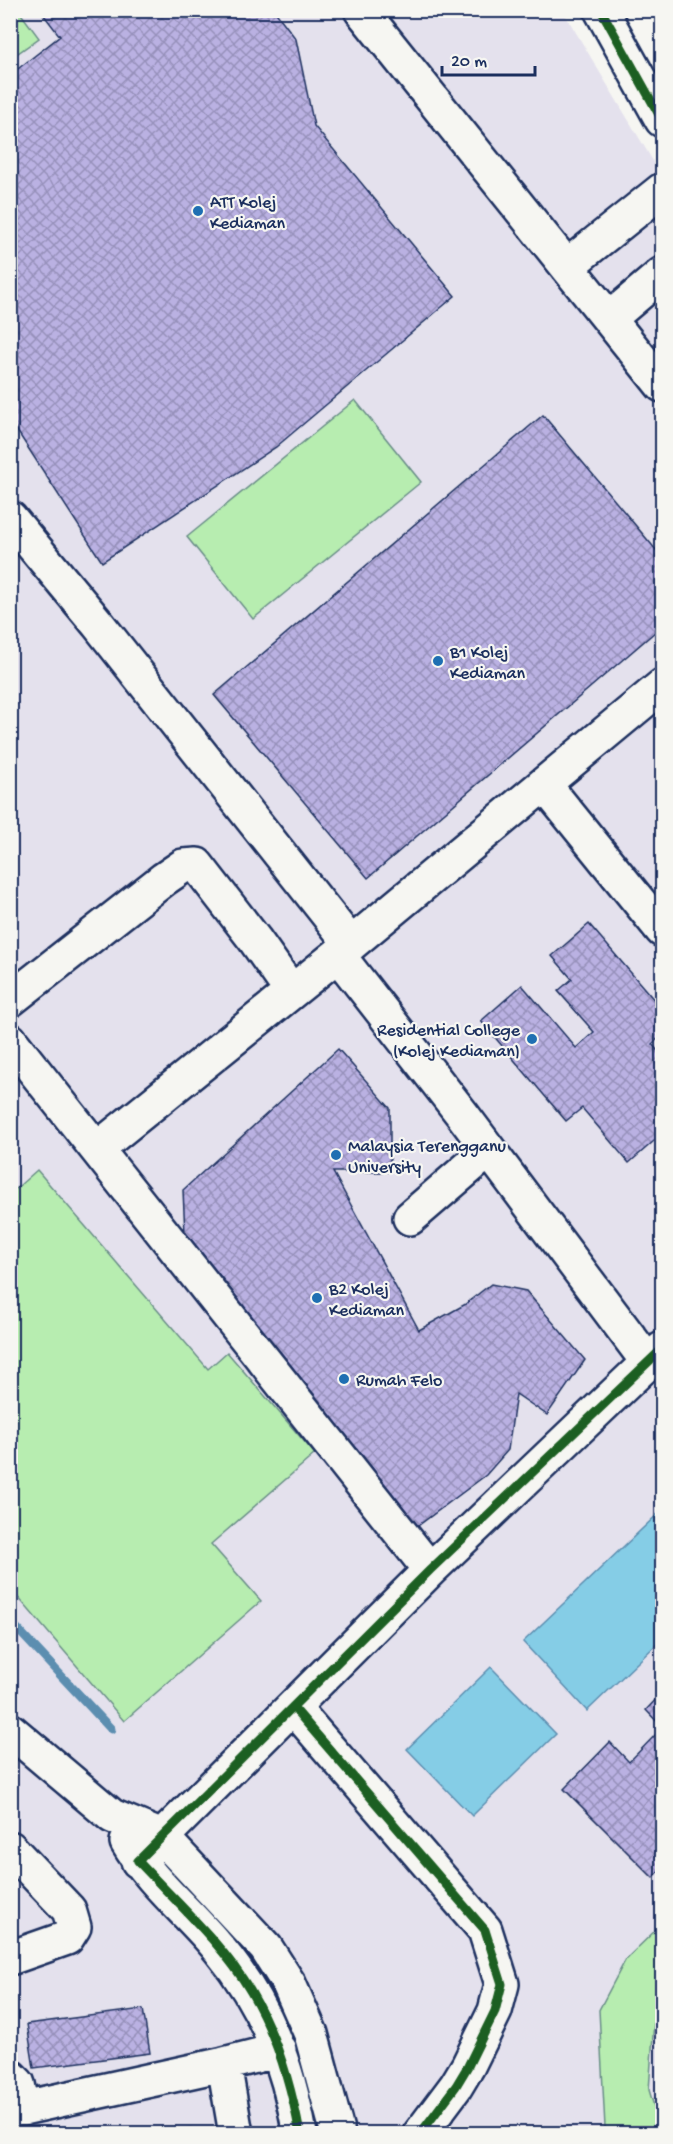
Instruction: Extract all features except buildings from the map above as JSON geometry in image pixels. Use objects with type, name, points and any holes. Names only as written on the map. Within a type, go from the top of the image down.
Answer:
[{"type":"street","points":[[361,10],[663,385]]},
{"type":"street","points":[[614,15],[663,120]]},
{"type":"street","points":[[567,266],[663,190]]},
{"type":"street","points":[[609,319],[663,274]]},
{"type":"street","points":[[10,518],[99,624],[345,949],[489,1150],[655,1355],[430,1570],[138,1861]]},
{"type":"street","points":[[97,1149],[345,949],[663,686]]},
{"type":"street","points":[[544,784],[663,930]]},
{"type":"street","points":[[10,1000],[164,879],[183,866],[197,865],[291,991]]},
{"type":"street","points":[[10,1040],[430,1570]]},
{"type":"street","points":[[410,1218],[489,1150]]},
{"type":"street","points":[[293,1707],[485,1930],[502,1984],[495,2011],[462,2076],[420,2133]]},
{"type":"street","points":[[10,1730],[112,1816],[162,1837],[266,1948],[288,1984],[311,2034],[338,2133]]},
{"type":"street","points":[[112,1816],[138,1861],[220,1950],[251,1992],[279,2050],[293,2096],[300,2133]]},
{"type":"street","points":[[10,1848],[69,1910],[74,1927],[67,1938],[10,1958]]},
{"type":"street","points":[[10,2076],[15,2078],[18,2084],[17,2110],[279,2050]]},
{"type":"street","points":[[224,2064],[236,2133]]},
{"type":"shaded area","name":"Malaysia Terengganu University","points":[[11,11],[563,11],[662,176],[662,2133],[11,2134]]},
{"type":"green space","points":[[11,10],[19,11],[39,38],[11,58]]},
{"type":"green space","points":[[355,400],[421,482],[253,619],[187,537]]},
{"type":"green space","points":[[37,1170],[208,1369],[227,1352],[315,1454],[211,1544],[261,1601],[124,1721],[11,1589],[11,1193]]},
{"type":"green space","points":[[662,1924],[662,2000],[654,2022],[649,2090],[662,2133],[607,2133],[599,2010],[626,1959]]},
{"type":"water","points":[[662,1510],[662,1639],[587,1711],[523,1642]]},
{"type":"water","points":[[491,1667],[556,1734],[472,1816],[407,1749]]},
{"type":"waterway","points":[[10,1621],[111,1729]]},
{"type":"cycle path","points":[[601,10],[662,120]]},
{"type":"cycle path","points":[[300,2134],[276,2043],[251,1992],[213,1940],[138,1861],[430,1570],[662,1349]]},
{"type":"cycle path","points":[[293,1707],[485,1930],[502,1984],[495,2011],[468,2066],[420,2134]]},
{"type":"place","name":"ATT Kolej Kediaman","points":[[198,211]]},
{"type":"place","name":"B1 Kolej Kediaman","points":[[438,661]]},
{"type":"place","name":"Residential College (Kolej Kediaman)","points":[[532,1039]]},
{"type":"place","name":"Malaysia Terengganu University","points":[[336,1155]]},
{"type":"place","name":"B2 Kolej Kediaman","points":[[317,1298]]},
{"type":"place","name":"Rumah Felo","points":[[344,1379]]}]
